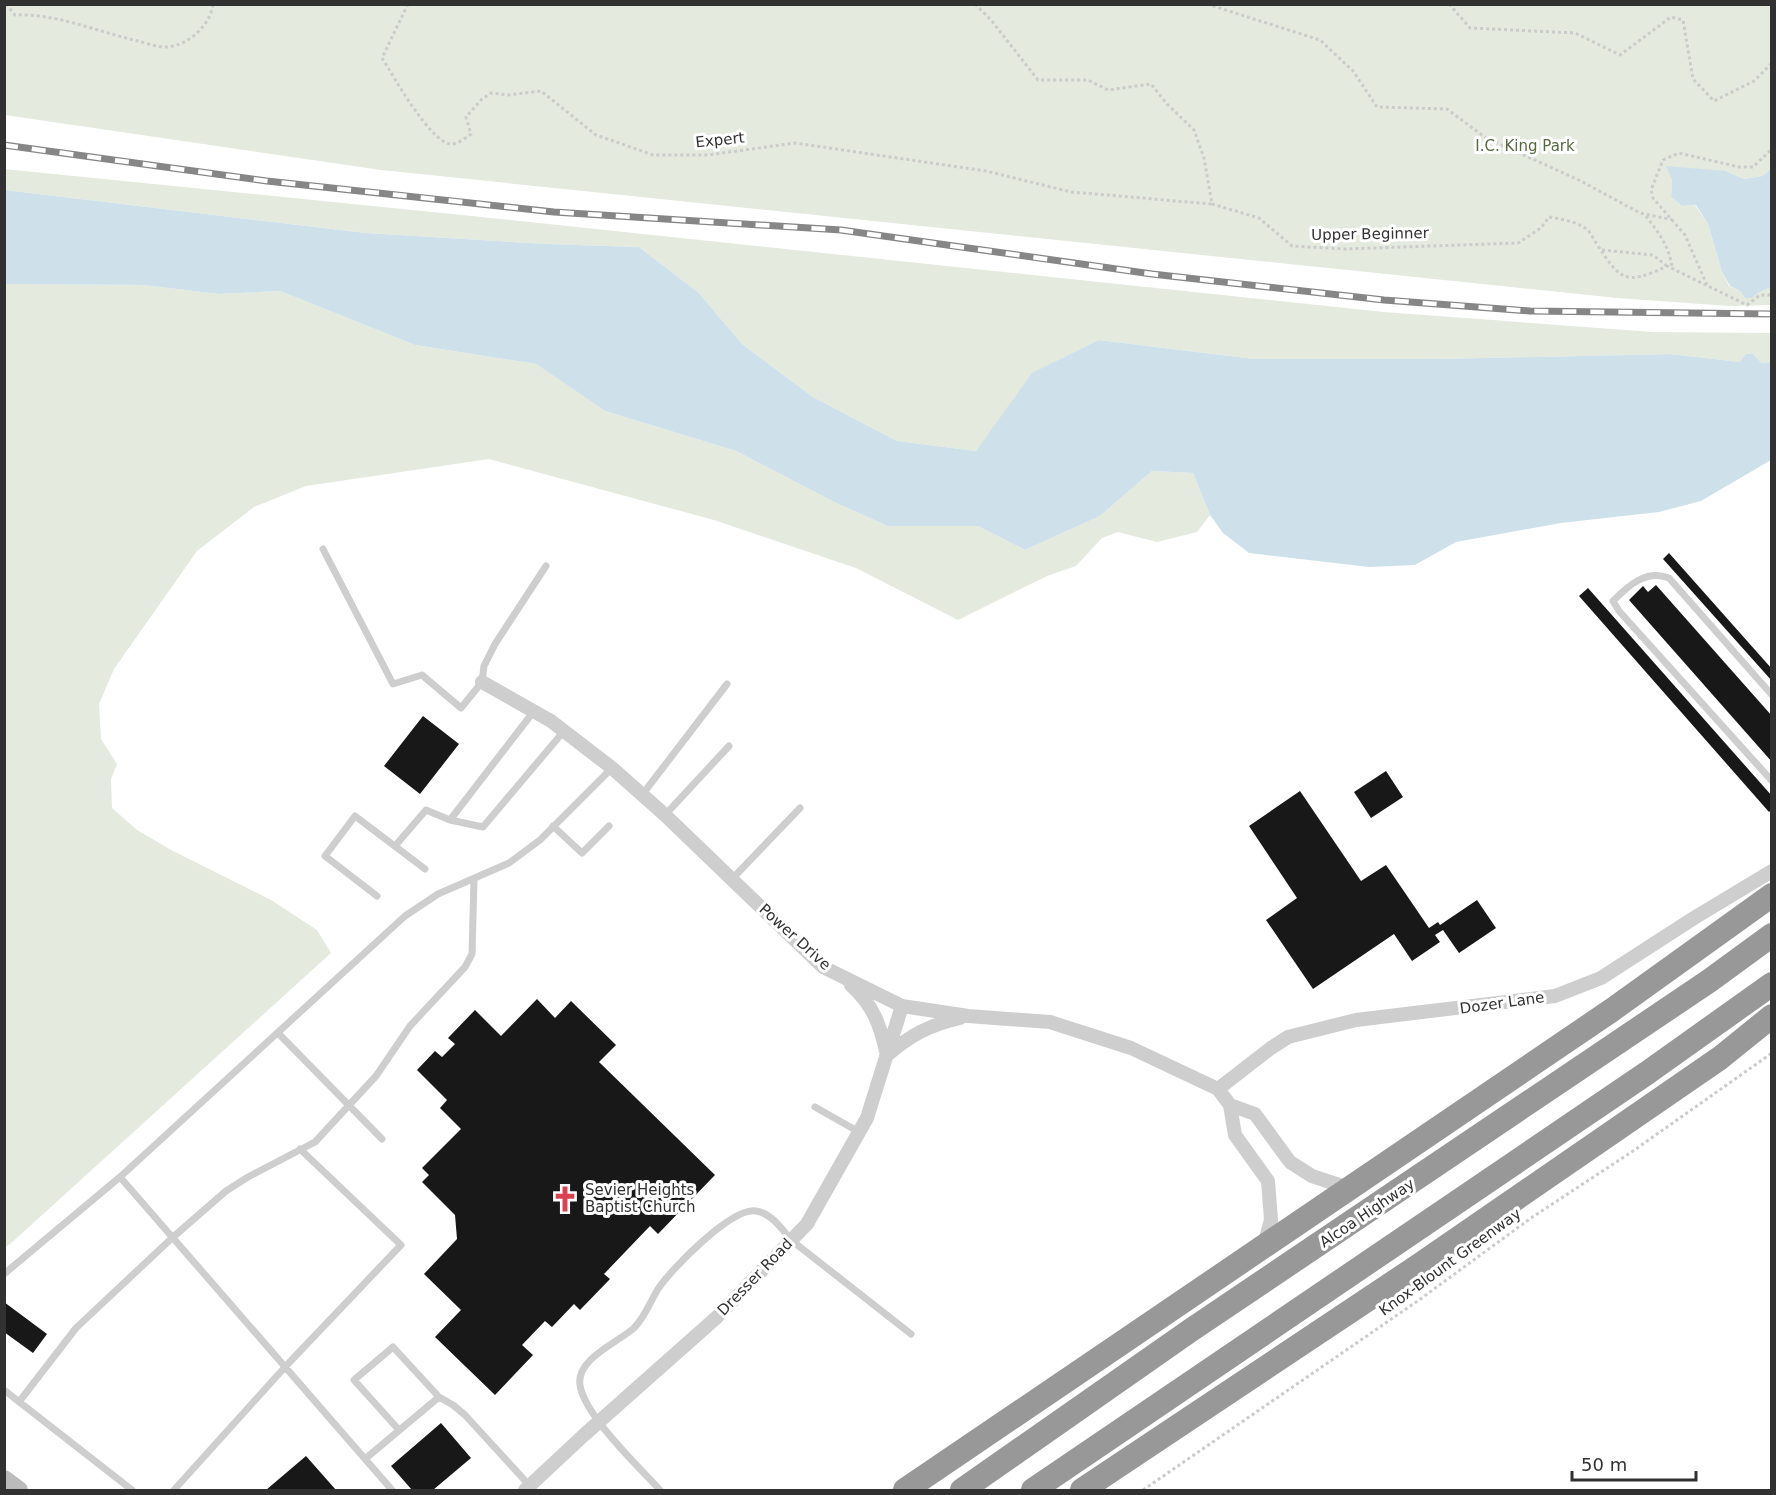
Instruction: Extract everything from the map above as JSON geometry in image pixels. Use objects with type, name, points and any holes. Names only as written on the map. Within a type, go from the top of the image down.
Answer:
[{"type":"highway","points":[[905,1491],[1612,1010],[1772,896]]},
{"type":"highway","name":"Alcoa Highway","points":[[962,1491],[1220,1310],[1709,981],[1772,935]]},
{"type":"highway","points":[[1032,1491],[1647,1073],[1772,984]]},
{"type":"highway","points":[[1083,1491],[1418,1266],[1720,1058],[1772,1016]]},
{"type":"street","name":"Power Drive","points":[[482,682],[534,711],[612,768],[665,815],[824,967],[902,1006],[968,1016],[1050,1022],[1131,1048],[1218,1089],[1230,1105],[1235,1135],[1268,1181],[1270,1220],[1264,1246]]},
{"type":"street","name":"Dozer Lane","points":[[1218,1089],[1288,1037],[1356,1020],[1555,996],[1600,978],[1772,871]]},
{"type":"street","points":[[838,974],[869,1004],[881,1030],[887,1055],[910,1036],[922,1030],[968,1016]]},
{"type":"street","name":"Dresser Road","points":[[528,1488],[717,1317],[807,1224],[867,1118],[902,1006]]},
{"type":"street","name":"Power Drive","points":[[1230,1105],[1254,1114],[1290,1162],[1312,1176],[1348,1188]]},
{"type":"street","points":[[4,1479],[19,1491]]},
{"type":"lane","points":[[323,549],[393,684],[422,675],[461,708],[482,682],[484,666],[495,644],[546,566]]},
{"type":"lane","points":[[1772,695],[1669,578],[1661,575],[1650,576],[1634,583],[1613,601],[1619,611],[1772,781]]},
{"type":"lane","points":[[642,795],[727,684]]},
{"type":"lane","points":[[450,820],[534,711]]},
{"type":"lane","points":[[395,846],[426,810],[450,820],[483,827],[564,731]]},
{"type":"lane","points":[[665,815],[729,746]]},
{"type":"lane","points":[[4,1274],[120,1177],[405,916],[438,894],[509,863],[540,840],[612,768]]},
{"type":"lane","points":[[732,879],[800,808]]},
{"type":"lane","points":[[377,896],[325,856],[355,816],[425,869]]},
{"type":"lane","points":[[553,826],[582,853],[609,826]]},
{"type":"lane","points":[[19,1402],[76,1328],[172,1238],[226,1191],[315,1142],[376,1076],[410,1026],[465,967],[472,954],[474,879]]},
{"type":"lane","points":[[278,1033],[382,1139]]},
{"type":"lane","points":[[815,1107],[859,1132]]},
{"type":"lane","points":[[174,1491],[285,1367],[401,1245],[300,1149]]},
{"type":"lane","points":[[120,1177],[392,1491]]},
{"type":"lane","points":[[660,1491],[599,1422],[582,1393],[579,1383],[582,1370],[588,1361],[635,1326],[648,1309],[658,1288],[718,1227],[740,1213],[757,1211],[775,1221],[791,1239],[910,1334]]},
{"type":"lane","points":[[399,1430],[354,1380],[393,1347],[439,1397],[465,1415],[528,1488]]},
{"type":"lane","points":[[4,1390],[132,1491]]},
{"type":"lane","points":[[365,1459],[439,1397]]},
{"type":"path","points":[[6,4],[15,15],[28,14],[64,21],[111,35],[165,47],[192,39],[212,16],[213,4]]},
{"type":"path","name":"Expert","points":[[408,4],[382,58],[420,118],[436,136],[450,144],[461,141],[471,134],[466,117],[482,99],[491,93],[508,95],[541,91],[596,135],[653,155],[708,155],[795,143],[986,171],[1071,192],[1212,204]]},
{"type":"path","points":[[975,4],[991,20],[1038,80],[1088,80],[1108,90],[1151,84],[1167,104],[1194,130],[1204,158],[1212,204]]},
{"type":"path","points":[[1207,4],[1320,40],[1353,71],[1377,107],[1447,110],[1486,138],[1580,180],[1640,213],[1673,220]]},
{"type":"path","points":[[1449,4],[1470,28],[1575,33],[1620,55],[1671,16],[1683,20],[1693,79],[1714,100],[1754,81],[1772,63]]},
{"type":"path","points":[[1708,286],[1685,235],[1653,198],[1651,190],[1663,160],[1679,153],[1753,167],[1772,149]]},
{"type":"path","name":"Upper Beginner","points":[[1212,204],[1259,218],[1292,246],[1344,249],[1518,243],[1541,228],[1549,217],[1569,221],[1586,228],[1614,270],[1625,277],[1649,275],[1670,267]]},
{"type":"path","points":[[1645,214],[1662,237],[1671,257],[1670,267]]},
{"type":"path","points":[[1601,250],[1653,255],[1670,267],[1747,305],[1760,295],[1772,295]]},
{"type":"path","name":"Knox-Blount Greenway","points":[[1143,1491],[1531,1218],[1633,1151],[1772,1053]]},
{"type":"green space","name":"I.C. King Park","points":[[5,5],[1771,5],[1771,169],[1762,176],[1744,179],[1726,171],[1670,172],[1671,197],[1682,206],[1695,205],[1708,224],[1722,272],[1729,286],[1740,291],[1745,298],[1752,298],[1771,287],[1771,305],[1729,306],[1617,298],[381,170],[5,115]]},
{"type":"green space","points":[[4,169],[1384,312],[1653,332],[1771,333],[1771,362],[1762,363],[1753,354],[1740,362],[1671,354],[1436,359],[1254,359],[1099,340],[996,425],[976,451],[897,441],[813,397],[742,344],[699,293],[639,247],[366,233],[5,190]]},
{"type":"green space","points":[[5,284],[143,285],[219,294],[280,291],[415,345],[536,364],[605,411],[736,451],[836,503],[888,526],[978,526],[1025,550],[1100,516],[1152,471],[1193,473],[1210,515],[1197,532],[1157,542],[1118,532],[1102,538],[1076,566],[1047,576],[958,620],[856,568],[714,520],[489,459],[306,486],[254,507],[197,551],[114,669],[99,704],[101,739],[117,764],[111,779],[112,808],[137,830],[173,851],[271,900],[317,930],[331,953],[5,1247]]},
{"type":"water","points":[[1666,166],[1726,171],[1744,179],[1762,176],[1771,169],[1771,287],[1752,298],[1745,298],[1740,291],[1730,286],[1722,272],[1708,224],[1696,205],[1682,206],[1671,197],[1672,180]]},
{"type":"water","points":[[5,190],[366,233],[639,247],[699,293],[742,344],[813,397],[897,441],[976,451],[1032,373],[1099,340],[1254,359],[1436,359],[1671,354],[1740,362],[1746,354],[1753,354],[1762,363],[1771,362],[1771,460],[1701,501],[1659,512],[1561,523],[1456,542],[1415,565],[1369,567],[1249,553],[1223,533],[1210,515],[1193,473],[1152,471],[1100,516],[1025,550],[978,526],[888,526],[836,503],[736,451],[605,411],[536,364],[415,345],[280,291],[219,294],[143,285],[5,284]]},
{"type":"building","points":[[1669,553],[1772,669],[1772,681],[1663,559]]},
{"type":"building","points":[[1656,585],[1772,716],[1772,762],[1629,600],[1643,586],[1648,592]]},
{"type":"building","points":[[1588,588],[1772,796],[1772,809],[1769,812],[1579,596]]},
{"type":"building","points":[[423,716],[459,744],[420,794],[384,766]]},
{"type":"building","points":[[1386,771],[1403,797],[1371,818],[1354,792]]},
{"type":"building","points":[[1300,791],[1361,881],[1386,865],[1429,928],[1438,922],[1440,925],[1477,900],[1496,928],[1459,953],[1443,930],[1435,935],[1440,942],[1412,961],[1394,934],[1313,989],[1266,920],[1297,898],[1249,826]]},
{"type":"building","name":"Sevier Heights Baptist Church","points":[[537,999],[555,1018],[571,1001],[616,1045],[599,1062],[715,1175],[658,1234],[650,1226],[604,1274],[610,1279],[580,1310],[574,1304],[552,1327],[545,1321],[522,1345],[533,1355],[495,1395],[435,1337],[461,1310],[424,1274],[457,1239],[455,1215],[422,1182],[429,1175],[422,1168],[461,1129],[440,1108],[447,1100],[417,1070],[435,1051],[442,1057],[455,1044],[448,1038],[475,1010],[501,1036]]},
{"type":"building","points":[[4,1302],[47,1334],[33,1353],[4,1332]]},
{"type":"building","points":[[441,1423],[471,1458],[433,1490],[412,1490],[391,1466]]},
{"type":"building","points":[[306,1456],[336,1490],[266,1490]]},
{"type":"railway","points":[[4,145],[267,181],[554,212],[841,230],[1152,274],[1384,300],[1530,311],[1772,314]]},
{"type":"place","name":"Sevier Heights Baptist Church","points":[[565,1199]]}]
